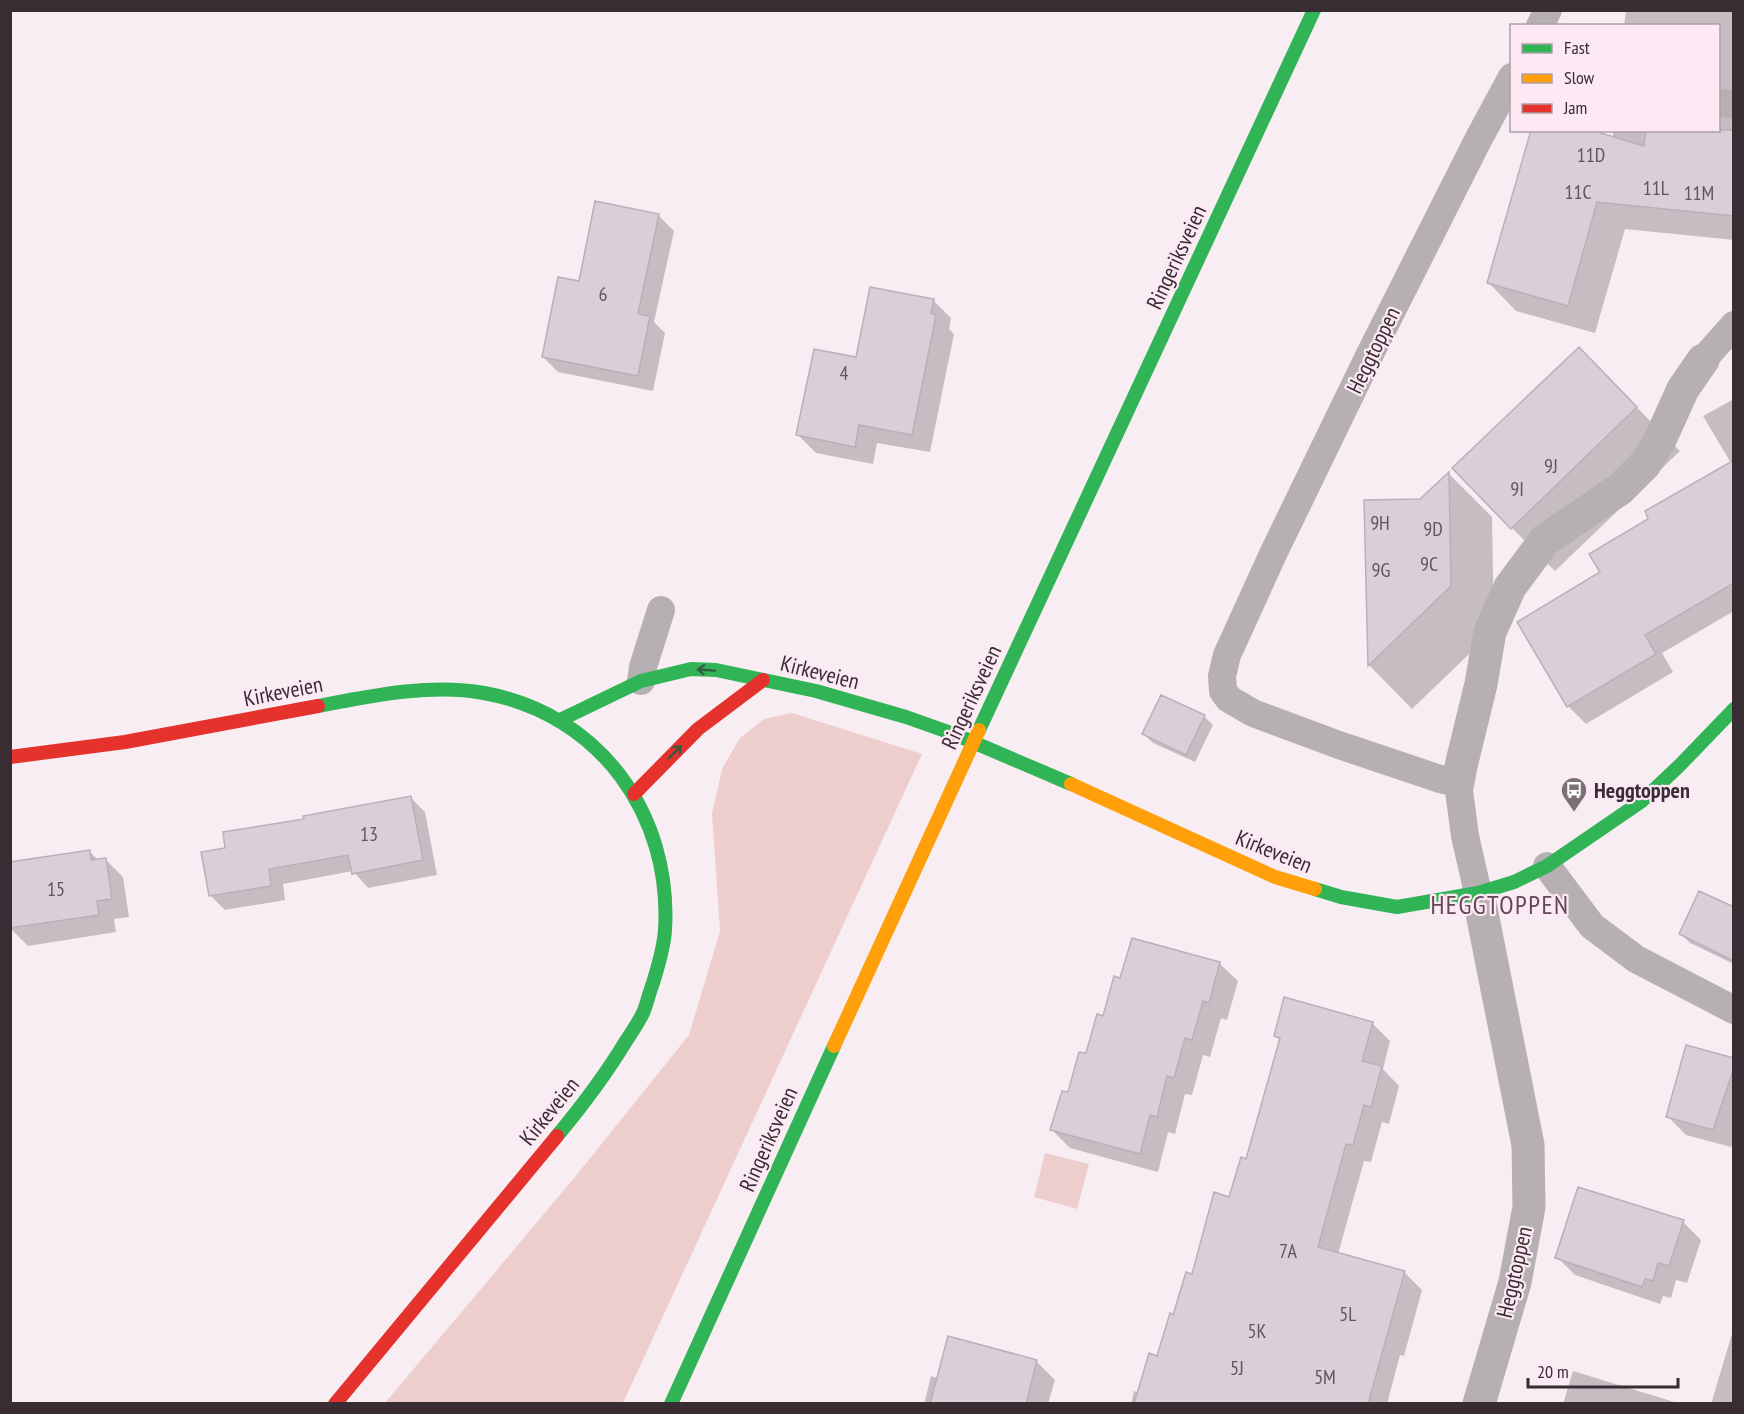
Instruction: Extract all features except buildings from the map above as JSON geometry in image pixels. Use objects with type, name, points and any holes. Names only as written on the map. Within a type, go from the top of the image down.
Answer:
[{"type":"main road","name":"Ringeriksveien","points":[[671,1404],[915,868],[1314,10]]},
{"type":"main road","name":"Kirkeveien","points":[[560,720],[641,681],[691,669],[716,670],[816,691],[906,717],[954,734],[1096,795],[1275,878],[1341,897],[1397,907],[1478,893],[1514,882],[1547,866],[1642,801],[1734,709]]},
{"type":"main road","name":"Kirkeveien","points":[[634,795],[699,729],[763,680]]},
{"type":"main road","name":"Kirkeveien","points":[[10,757],[125,742],[342,701],[423,690],[451,690],[484,693],[527,704],[560,720],[603,755],[634,795],[653,837],[662,868],[665,900],[661,957],[644,1013],[610,1068],[564,1128],[335,1404]]},
{"type":"street","name":"Heggtoppen","points":[[1458,783],[1481,684],[1490,632],[1510,587],[1545,540],[1620,489],[1645,464],[1659,442],[1683,389],[1703,360]]},
{"type":"street","name":"Heggtoppen","points":[[1478,893],[1528,1145],[1529,1208],[1515,1282],[1479,1404]]},
{"type":"lane","points":[[1541,24],[1548,10]]},
{"type":"lane","name":"Heggtoppen","points":[[1478,893],[1465,836],[1458,783],[1339,745],[1253,713],[1229,699],[1223,691],[1222,676],[1227,655],[1273,554],[1381,333],[1479,138],[1510,82]]},
{"type":"lane","points":[[1703,360],[1734,325]]},
{"type":"lane","points":[[641,681],[643,667],[661,610]]},
{"type":"lane","points":[[1547,866],[1592,926],[1636,959],[1734,1010]]},
{"type":"shaded area","points":[[792,713],[922,754],[623,1403],[385,1403],[575,1177],[689,1035],[720,931],[712,814],[722,769],[740,738],[764,719]]},
{"type":"shaded area","points":[[1045,1153],[1089,1164],[1077,1209],[1034,1197]]},
{"type":"traffic: fast","points":[[979,730],[1314,10]]},
{"type":"traffic: fast","points":[[560,720],[641,681],[691,669],[716,670],[816,691],[906,717],[954,734],[1071,784]]},
{"type":"traffic: fast","points":[[318,706],[401,692],[443,689],[484,693],[525,704],[562,723],[594,747],[621,776],[641,810],[656,847],[664,888],[665,930],[660,957],[646,1006],[639,1020],[602,1078],[557,1136]]},
{"type":"traffic: fast","points":[[1315,889],[1341,897],[1397,907],[1478,893],[1514,882],[1547,866],[1642,801],[1734,709]]},
{"type":"traffic: fast","points":[[671,1404],[834,1046]]},
{"type":"traffic: slow","points":[[834,1046],[979,730]]},
{"type":"traffic: slow","points":[[1071,784],[1275,877],[1315,889]]},
{"type":"traffic: jam","points":[[634,794],[698,729],[763,680]]},
{"type":"traffic: jam","points":[[10,757],[125,742],[318,706]]},
{"type":"traffic: jam","points":[[335,1404],[557,1136]]},
{"type":"place","name":"Heggtoppen","points":[[1574,813]]},
{"type":"district","name":"HEGGTOPPEN","points":[[1500,905]]}]
